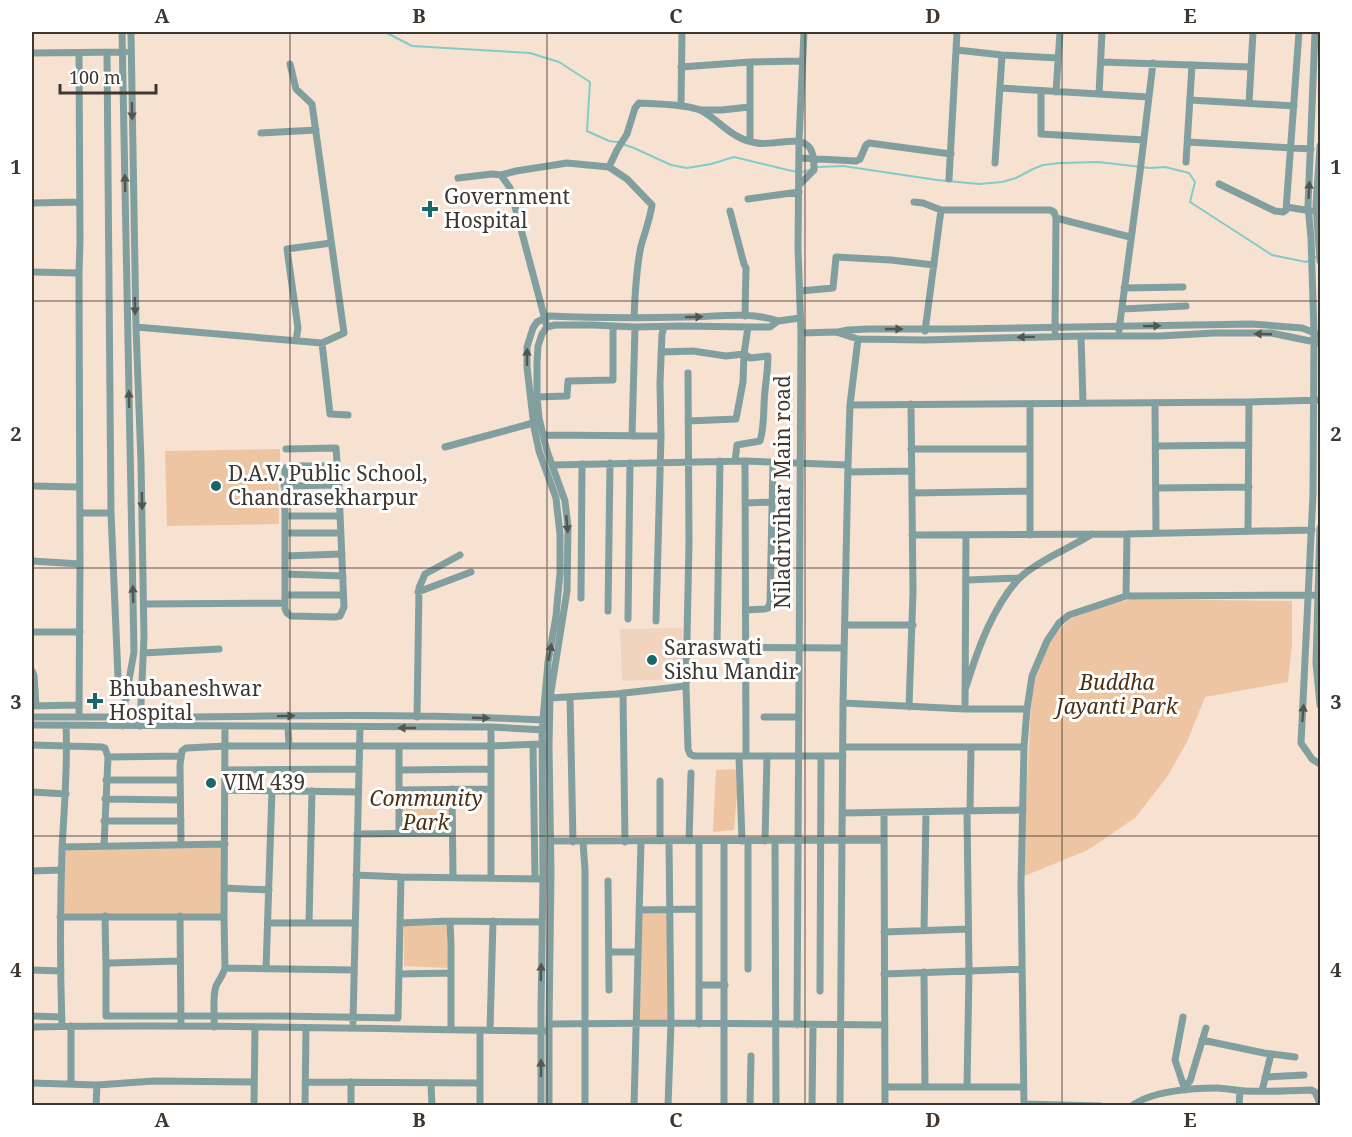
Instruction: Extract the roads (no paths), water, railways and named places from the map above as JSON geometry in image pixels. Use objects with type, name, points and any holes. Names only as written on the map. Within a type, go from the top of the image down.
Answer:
[{"type":"street","points":[[122,32],[134,606],[134,652],[122,726]]},
{"type":"street","points":[[131,32],[144,604],[140,722]]},
{"type":"street","points":[[681,106],[682,32]]},
{"type":"street","name":"Niladrivihar Main road","points":[[797,1025],[801,333],[798,248],[799,141],[804,32]]},
{"type":"street","points":[[949,179],[957,32]]},
{"type":"street","points":[[1056,92],[1060,32]]},
{"type":"street","points":[[1099,94],[1102,32]]},
{"type":"street","points":[[1249,103],[1253,32]]},
{"type":"street","points":[[1219,184],[1279,212],[1286,210],[1299,32]]},
{"type":"street","points":[[1315,32],[1311,149],[1312,211],[1320,261]]},
{"type":"street","points":[[957,50],[1058,58]]},
{"type":"street","points":[[32,53],[131,52]]},
{"type":"street","points":[[79,53],[79,717]]},
{"type":"street","points":[[106,53],[111,513],[118,677],[126,699]]},
{"type":"street","points":[[996,163],[1002,55]]},
{"type":"street","points":[[681,67],[802,61]]},
{"type":"street","points":[[750,62],[750,141]]},
{"type":"street","points":[[1101,62],[1251,67]]},
{"type":"street","points":[[1118,336],[1153,63]]},
{"type":"street","points":[[136,327],[322,343],[344,333],[312,104],[296,89],[290,64]]},
{"type":"street","points":[[1186,162],[1192,65]]},
{"type":"street","points":[[1000,88],[1148,97]]},
{"type":"street","points":[[1041,91],[1041,134],[1143,140]]},
{"type":"street","points":[[1190,100],[1294,106]]},
{"type":"street","points":[[609,167],[639,103],[701,110],[749,107]]},
{"type":"street","points":[[701,110],[737,137],[760,144],[799,141],[808,145],[814,170],[799,189],[748,199]]},
{"type":"street","points":[[261,133],[316,130]]},
{"type":"street","points":[[1188,141],[1311,149]]},
{"type":"street","points":[[799,160],[856,161],[860,159],[869,143],[951,154]]},
{"type":"street","points":[[1312,211],[1320,169],[1320,146]]},
{"type":"street","points":[[458,178],[501,175],[567,164],[609,167],[627,179],[652,205],[640,249],[634,317]]},
{"type":"street","points":[[501,175],[510,188],[547,327]]},
{"type":"street","points":[[32,203],[80,202]]},
{"type":"street","points":[[914,202],[941,210],[1050,210],[1054,212],[1056,218],[1055,332]]},
{"type":"street","points":[[1287,207],[1312,211]]},
{"type":"street","points":[[924,340],[941,210]]},
{"type":"street","points":[[729,211],[747,268],[745,316]]},
{"type":"street","points":[[1056,218],[1130,237]]},
{"type":"street","points":[[296,341],[298,328],[287,249],[332,243]]},
{"type":"street","points":[[1318,244],[1312,278],[1317,334],[1317,491],[1312,530],[1301,743],[1312,759],[1320,764]]},
{"type":"street","points":[[800,291],[833,288],[836,257],[934,265]]},
{"type":"street","points":[[32,272],[79,273]]},
{"type":"street","points":[[1124,288],[1183,287]]},
{"type":"street","points":[[1122,309],[1186,306]]},
{"type":"street","points":[[539,879],[547,862],[550,841],[545,730],[548,662],[559,584],[560,534],[556,498],[539,451],[533,423],[527,346],[533,328],[537,322],[549,316],[745,316],[778,321],[800,318]]},
{"type":"street","points":[[546,720],[567,591],[568,527],[565,501],[543,435],[537,397],[538,346],[542,334],[547,327],[555,325],[770,327],[778,321]]},
{"type":"street","points":[[836,332],[858,339],[924,340],[1119,327],[1252,324],[1302,328],[1317,334]]},
{"type":"street","points":[[537,397],[567,396],[568,381],[613,380],[613,326]]},
{"type":"street","points":[[632,436],[635,327]]},
{"type":"street","points":[[656,621],[661,436],[660,383],[664,327]]},
{"type":"street","points":[[688,421],[736,419],[743,382],[748,327]]},
{"type":"street","points":[[801,333],[858,329],[926,329],[1055,332],[1081,336],[1271,333],[1317,343]]},
{"type":"street","points":[[1081,336],[1083,403]]},
{"type":"street","points":[[840,1106],[843,704],[848,469],[850,405],[858,339]]},
{"type":"street","points":[[322,343],[330,414],[348,415]]},
{"type":"street","points":[[661,352],[693,351],[726,356],[744,354],[750,358],[768,356],[763,432],[760,441],[737,445],[735,461]]},
{"type":"street","points":[[688,374],[686,686],[690,754],[694,756],[843,756]]},
{"type":"street","points":[[850,405],[1317,400]]},
{"type":"street","points":[[1248,531],[1249,402]]},
{"type":"street","points":[[1155,403],[1156,533]]},
{"type":"street","points":[[909,707],[913,625],[911,404]]},
{"type":"street","points":[[1030,404],[1030,535]]},
{"type":"street","points":[[445,447],[533,423]]},
{"type":"street","points":[[543,435],[661,436]]},
{"type":"street","points":[[1156,446],[1249,445]]},
{"type":"street","points":[[286,449],[336,448],[340,500],[344,607],[340,616],[335,617],[291,616],[285,609],[284,471],[287,467],[337,466]]},
{"type":"street","points":[[911,449],[1030,449]]},
{"type":"street","points":[[717,648],[720,461]]},
{"type":"street","points":[[746,461],[746,648],[742,755],[749,921],[748,969]]},
{"type":"street","points":[[552,465],[746,461],[848,469],[912,471]]},
{"type":"street","points":[[746,610],[765,609],[770,602],[773,462]]},
{"type":"street","points":[[628,619],[630,463]]},
{"type":"street","points":[[581,598],[582,464]]},
{"type":"street","points":[[608,611],[610,464]]},
{"type":"street","points":[[284,486],[339,485]]},
{"type":"street","points":[[32,486],[79,487]]},
{"type":"street","points":[[1156,488],[1249,487]]},
{"type":"street","points":[[912,494],[1030,491]]},
{"type":"street","points":[[284,501],[340,500]]},
{"type":"street","points":[[746,503],[772,502]]},
{"type":"street","points":[[80,513],[111,513]]},
{"type":"street","points":[[285,516],[340,516]]},
{"type":"street","points":[[1320,528],[1316,642],[1320,705]]},
{"type":"street","points":[[912,535],[1312,530]]},
{"type":"street","points":[[285,533],[341,533]]},
{"type":"street","points":[[965,690],[984,633],[1001,602],[1019,578],[1045,559],[1092,534]]},
{"type":"street","points":[[1126,596],[1127,534]]},
{"type":"street","points":[[965,709],[966,535]]},
{"type":"street","points":[[285,556],[342,554]]},
{"type":"street","points":[[417,717],[419,588],[425,574],[460,555]]},
{"type":"street","points":[[32,561],[80,564]]},
{"type":"street","points":[[418,592],[471,572]]},
{"type":"street","points":[[285,574],[343,576]]},
{"type":"street","points":[[967,580],[1019,578]]},
{"type":"street","points":[[1100,1106],[1024,1105],[1021,884],[1024,747],[1027,709],[1036,665],[1047,641],[1059,623],[1069,615],[1126,596],[1318,594]]},
{"type":"street","points":[[144,604],[343,595]]},
{"type":"street","points":[[845,625],[913,625]]},
{"type":"street","points":[[32,632],[80,632]]},
{"type":"street","points":[[1307,642],[1316,642]]},
{"type":"street","points":[[687,647],[844,648]]},
{"type":"street","points":[[143,653],[219,649]]},
{"type":"street","points":[[32,671],[34,706],[78,705]]},
{"type":"street","points":[[550,698],[686,686]]},
{"type":"street","points":[[623,693],[625,842]]},
{"type":"street","points":[[570,697],[573,842]]},
{"type":"street","points":[[843,704],[1027,709]]},
{"type":"street","points":[[32,717],[123,717],[140,722],[225,727],[545,730]]},
{"type":"street","points":[[32,725],[122,726],[140,722],[245,717],[546,720]]},
{"type":"street","points":[[245,717],[245,727]]},
{"type":"street","points":[[764,717],[798,717]]},
{"type":"street","points":[[62,1026],[60,917],[66,794],[66,725]]},
{"type":"street","points":[[214,1027],[214,995],[225,968],[225,727]]},
{"type":"street","points":[[288,727],[289,746]]},
{"type":"street","points":[[353,1027],[360,728]]},
{"type":"street","points":[[490,728],[491,878]]},
{"type":"street","points":[[545,730],[537,745],[539,879],[549,1106]]},
{"type":"street","points":[[32,745],[102,747],[107,752],[104,846]]},
{"type":"street","points":[[181,844],[181,756],[182,751],[186,748],[537,745]]},
{"type":"street","points":[[537,745],[547,862],[546,1028],[541,1106]]},
{"type":"street","points":[[399,746],[399,834]]},
{"type":"street","points":[[843,747],[1024,747]]},
{"type":"street","points":[[968,1087],[970,747]]},
{"type":"street","points":[[108,757],[181,756]]},
{"type":"street","points":[[765,841],[767,756]]},
{"type":"street","points":[[820,991],[821,756]]},
{"type":"street","points":[[225,770],[359,769]]},
{"type":"street","points":[[399,770],[491,769]]},
{"type":"street","points":[[689,841],[691,773]]},
{"type":"street","points":[[106,780],[180,780]]},
{"type":"street","points":[[660,781],[660,842]]},
{"type":"street","points":[[452,789],[453,877]]},
{"type":"street","points":[[399,790],[491,789]]},
{"type":"street","points":[[225,790],[358,792]]},
{"type":"street","points":[[266,969],[272,790]]},
{"type":"street","points":[[309,923],[312,791]]},
{"type":"street","points":[[32,792],[66,794]]},
{"type":"street","points":[[105,800],[180,800]]},
{"type":"street","points":[[842,813],[1023,810]]},
{"type":"street","points":[[924,931],[926,812]]},
{"type":"street","points":[[884,813],[885,1106]]},
{"type":"street","points":[[104,821],[181,821]]},
{"type":"street","points":[[357,834],[452,833]]},
{"type":"street","points":[[550,841],[884,840]]},
{"type":"street","points":[[668,1106],[671,1023],[669,841]]},
{"type":"street","points":[[699,841],[699,1024]]},
{"type":"street","points":[[724,841],[724,1106]]},
{"type":"street","points":[[775,841],[776,1106]]},
{"type":"street","points":[[583,842],[586,881],[585,1106]]},
{"type":"street","points":[[634,1106],[641,842]]},
{"type":"street","points":[[62,847],[225,844]]},
{"type":"street","points":[[32,871],[62,870]]},
{"type":"street","points":[[356,874],[539,879]]},
{"type":"street","points":[[105,916],[106,1016],[399,1018],[401,877]]},
{"type":"street","points":[[608,881],[609,990]]},
{"type":"street","points":[[224,888],[269,890]]},
{"type":"street","points":[[639,910],[699,909]]},
{"type":"street","points":[[180,916],[181,1026]]},
{"type":"street","points":[[60,917],[224,917]]},
{"type":"street","points":[[450,921],[451,1029]]},
{"type":"street","points":[[490,1030],[493,921]]},
{"type":"street","points":[[400,923],[542,922]]},
{"type":"street","points":[[267,923],[355,923]]},
{"type":"street","points":[[884,932],[968,929]]},
{"type":"street","points":[[609,952],[638,952]]},
{"type":"street","points":[[106,969],[107,965],[115,962],[180,961]]},
{"type":"street","points":[[225,968],[354,970]]},
{"type":"street","points":[[884,974],[1022,969]]},
{"type":"street","points":[[32,970],[61,971]]},
{"type":"street","points":[[924,972],[925,1087]]},
{"type":"street","points":[[400,974],[451,973]]},
{"type":"street","points":[[699,985],[724,985]]},
{"type":"street","points":[[32,1017],[62,1017]]},
{"type":"street","points":[[1184,1017],[1175,1060],[1184,1088]]},
{"type":"street","points":[[32,1027],[353,1027],[490,1030],[546,1028],[585,1023],[884,1025]]},
{"type":"street","points":[[812,1106],[813,1025]]},
{"type":"street","points":[[71,1026],[71,1084]]},
{"type":"street","points":[[254,1106],[255,1027]]},
{"type":"street","points":[[305,1106],[306,1028]]},
{"type":"street","points":[[1184,1088],[1190,1081],[1206,1028]]},
{"type":"street","points":[[480,1030],[480,1106]]},
{"type":"street","points":[[1202,1040],[1295,1057]]},
{"type":"street","points":[[1262,1091],[1271,1054]]},
{"type":"street","points":[[750,1106],[751,1056]]},
{"type":"street","points":[[1265,1077],[1304,1075]]},
{"type":"street","points":[[32,1083],[254,1082]]},
{"type":"street","points":[[305,1082],[480,1083]]},
{"type":"street","points":[[351,1082],[351,1106]]},
{"type":"street","points":[[431,1083],[432,1106]]},
{"type":"street","points":[[96,1084],[96,1106]]},
{"type":"street","points":[[885,1087],[1023,1087]]},
{"type":"street","points":[[1132,1106],[1148,1096],[1184,1088],[1218,1088],[1240,1091],[1311,1090],[1316,1092],[1320,1103]]},
{"type":"street","points":[[1239,1106],[1240,1091]]},
{"type":"waterway","points":[[385,32],[412,46],[530,53],[559,62],[590,82],[587,131],[609,141],[634,148],[671,165],[687,168],[734,157],[792,171],[803,172],[817,167],[843,166],[979,184],[1002,182],[1043,165],[1060,163],[1098,162],[1150,168],[1165,167],[1189,173],[1195,182],[1190,202],[1272,255],[1306,262],[1318,256]]},
{"type":"place","name":"Government Hospital","points":[[430,209]]},
{"type":"place","name":"D.A.V. Public School, Chandrasekharpur","points":[[216,486]]},
{"type":"place","name":"Saraswati Sishu Mandir","points":[[652,660]]},
{"type":"place","name":"Bhubaneshwar Hospital","points":[[95,701]]},
{"type":"place","name":"VIM 439","points":[[211,783]]},
{"type":"park label","name":"Buddha Jayanti Park","points":[[1117,695]]},
{"type":"park label","name":"Community Park","points":[[426,811]]}]
